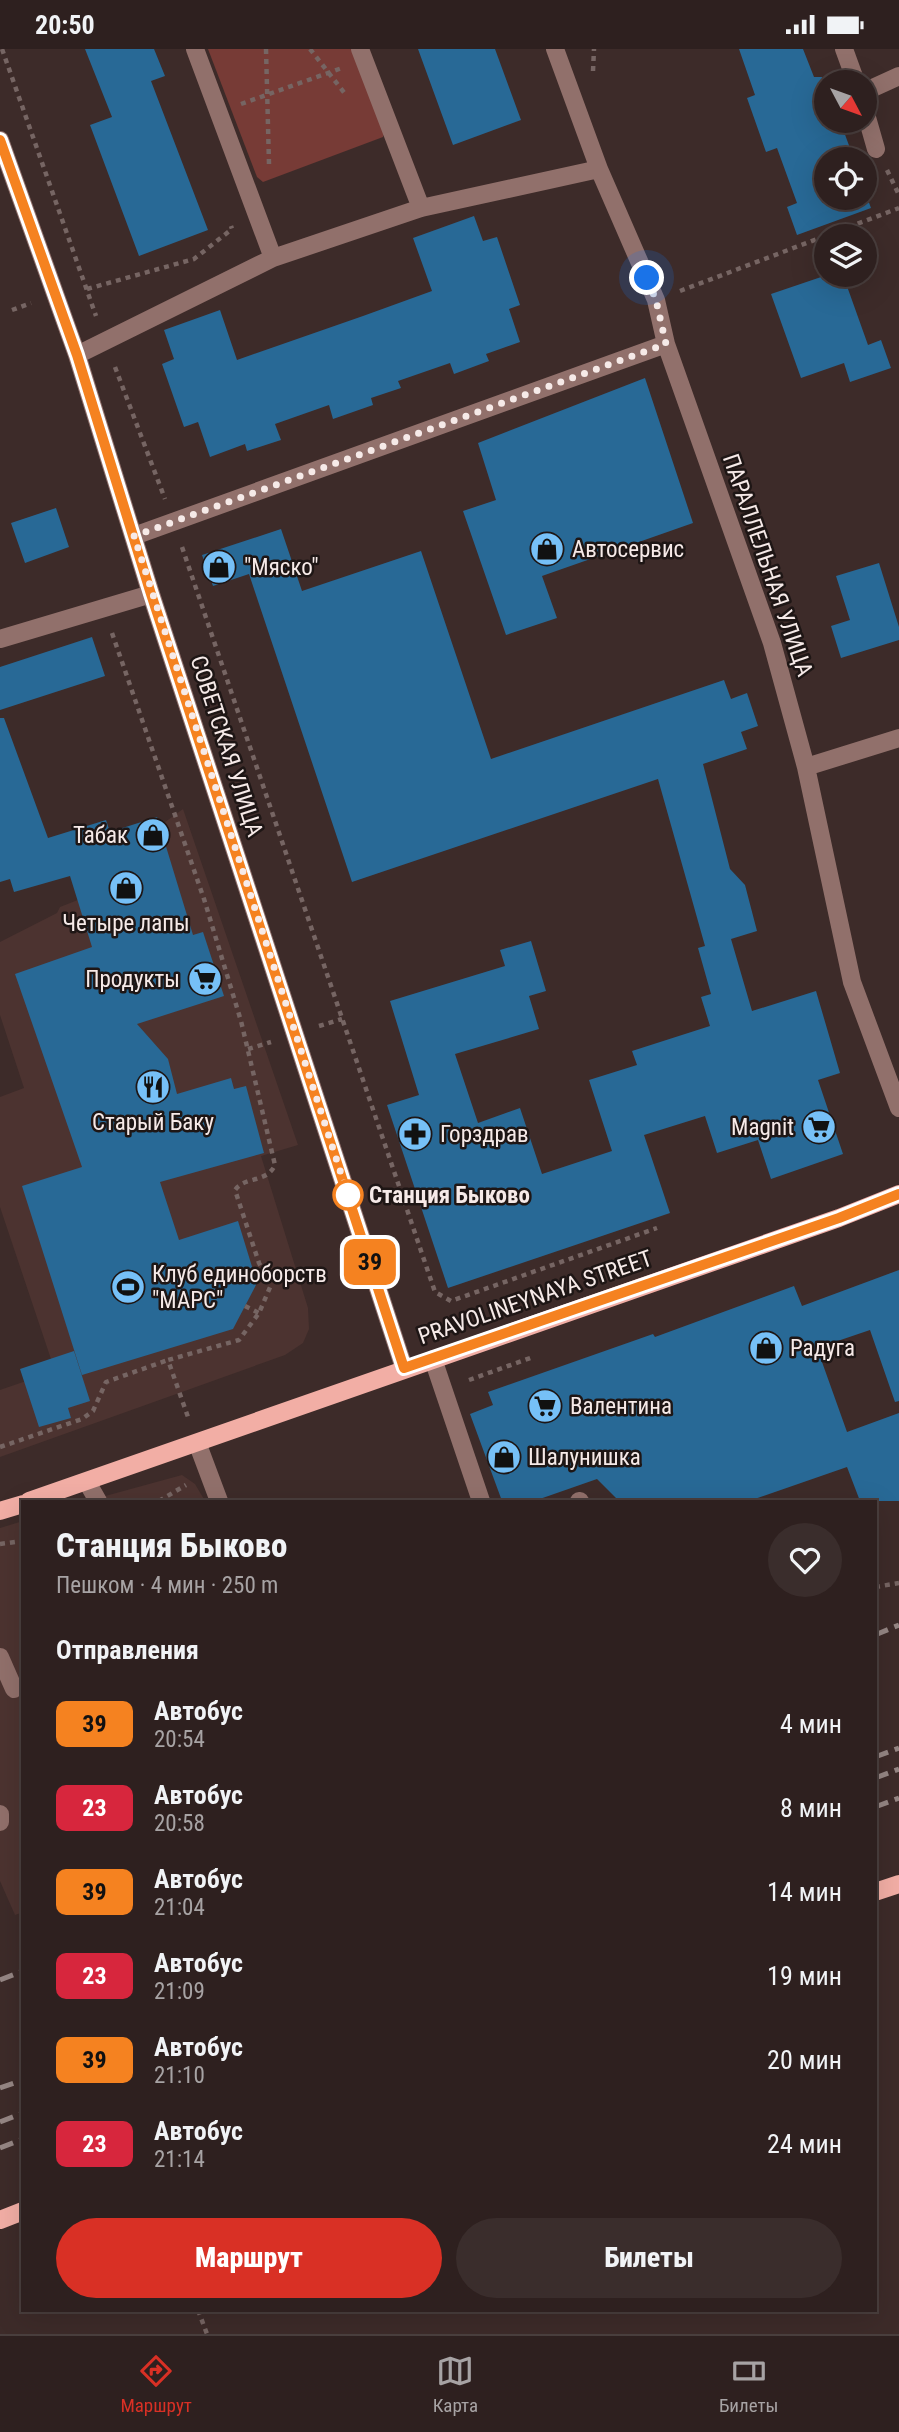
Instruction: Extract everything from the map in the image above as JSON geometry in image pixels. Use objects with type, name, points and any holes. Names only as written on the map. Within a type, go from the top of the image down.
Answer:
[{"type":"main road","name":"PRAVOLINEYNAYA STREET","points":[[32,1500],[198,1445],[404,1368],[839,1218],[899,1193]]},
{"type":"main road","points":[[0,1511],[21,1505]]},
{"type":"main road","points":[[877,1891],[899,1884]]},
{"type":"main road","points":[[0,2220],[21,2212]]},
{"type":"street","points":[[195,49],[273,258]]},
{"type":"street","name":"ПАРАЛЛЕЛЬНАЯ УЛИЦА","points":[[555,49],[599,169],[656,300],[666,344],[772,643],[806,767],[852,982],[899,1108]]},
{"type":"street","points":[[844,49],[852,70]]},
{"type":"street","points":[[362,54],[421,208]]},
{"type":"street","points":[[877,86],[899,76]]},
{"type":"street","name":"СОВЕТСКАЯ УЛИЦА","points":[[0,140],[77,355],[151,594],[404,1368]]},
{"type":"street","points":[[77,355],[106,343],[209,287],[273,258],[421,208],[599,169]]},
{"type":"street","points":[[134,536],[666,344]]},
{"type":"street","points":[[0,639],[151,594]]},
{"type":"street","points":[[806,767],[899,738]]},
{"type":"street","points":[[433,1359],[481,1500]]},
{"type":"street","points":[[198,1445],[219,1500]]},
{"type":"street","points":[[87,1482],[97,1500]]},
{"type":"street","points":[[0,1657],[12,1689]]},
{"type":"street","points":[[0,1814],[0,1822]]},
{"type":"path","points":[[2,49],[106,343],[174,522],[435,1292],[451,1301],[657,1229]]},
{"type":"path","points":[[266,49],[270,93],[268,175]]},
{"type":"path","points":[[218,112],[362,54]]},
{"type":"path","points":[[656,300],[899,208]]},
{"type":"path","points":[[12,310],[55,294],[87,289],[194,259],[232,229],[228,217]]},
{"type":"path","points":[[0,1447],[82,1419],[93,1411],[106,1382],[168,1360],[239,1340],[259,1313],[271,1285],[260,1263],[235,1190],[239,1185],[263,1178],[273,1170],[271,1144],[241,1021],[204,899],[114,638],[101,608]]},
{"type":"path","points":[[245,1306],[259,1313]]},
{"type":"path","points":[[168,1360],[198,1445]]},
{"type":"path","points":[[0,1544],[21,1541]]},
{"type":"path","points":[[877,1587],[899,1583]]},
{"type":"path","points":[[199,2312],[207,2334]]},
{"type":"shaded area","points":[[208,49],[354,49],[385,130],[383,137],[263,182],[257,177]]},
{"type":"shaded area","points":[[183,809],[298,1145],[261,1156],[308,1308],[309,1329],[303,1343],[285,1355],[0,1457],[0,1390],[55,1371],[0,1207],[0,1097],[24,1088],[0,1015],[0,942],[57,913],[60,907],[111,887],[110,862]]},
{"type":"shaded area","points":[[182,1475],[195,1484],[204,1500],[91,1500]]},
{"type":"shaded area","points":[[21,1522],[21,1913],[15,1915],[0,1881],[0,1528]]},
{"type":"building","points":[[85,49],[154,49],[165,76],[151,81],[208,230],[139,256],[90,125],[112,117]]},
{"type":"building","points":[[418,49],[495,49],[521,120],[453,145]]},
{"type":"building","points":[[739,49],[803,49],[814,77],[814,133],[844,133],[850,147],[814,147],[814,210],[866,210],[827,224],[814,224],[814,229],[797,235],[787,207],[797,203],[777,148],[766,152],[747,98],[755,95]]},
{"type":"building","points":[[474,216],[483,241],[497,237],[520,305],[509,309],[520,342],[486,354],[489,361],[454,374],[450,363],[398,381],[401,388],[371,398],[373,405],[333,419],[329,405],[275,424],[281,440],[247,451],[245,444],[210,457],[198,422],[184,427],[162,364],[174,359],[164,330],[220,310],[237,360],[432,291],[413,238]]},
{"type":"building","points":[[814,279],[814,287],[847,287],[868,345],[881,340],[891,368],[850,382],[844,363],[801,378],[771,294]]},
{"type":"building","name":"Автосервис","points":[[645,378],[693,523],[542,576],[557,618],[506,635],[463,511],[496,500],[478,443]]},
{"type":"building","points":[[56,508],[69,547],[25,563],[11,523]]},
{"type":"building","points":[[281,529],[302,591],[421,551],[491,759],[724,680],[731,699],[747,693],[758,726],[741,732],[747,749],[703,764],[730,869],[745,885],[757,931],[731,939],[752,1011],[816,991],[840,1073],[818,1080],[843,1154],[771,1179],[758,1140],[717,1153],[705,1116],[644,1135],[670,1213],[448,1288],[387,1105],[419,1095],[390,1001],[505,966],[500,950],[531,941],[546,991],[529,996],[539,1029],[455,1054],[478,1123],[520,1108],[542,1174],[612,1151],[589,1080],[637,1065],[632,1051],[710,1026],[701,997],[711,994],[698,948],[705,946],[658,779],[352,882],[249,574],[213,586],[202,555]]},
{"type":"building","points":[[879,563],[899,627],[899,640],[841,658],[831,626],[850,620],[836,576]]},
{"type":"building","points":[[92,637],[105,676],[0,710],[0,667]]},
{"type":"building","points":[[0,718],[4,718],[48,838],[106,820],[110,832],[157,817],[193,935],[203,932],[224,996],[137,1024],[168,1059],[177,1094],[231,1078],[234,1089],[246,1086],[264,1153],[160,1182],[179,1240],[238,1221],[257,1283],[233,1329],[82,1375],[22,1186],[82,1167],[15,974],[92,947],[70,876],[14,892],[10,879],[0,882]]},
{"type":"building","points":[[899,1270],[899,1401],[895,1402],[870,1330],[817,1348],[847,1432],[899,1413],[899,1501],[860,1500],[847,1467],[752,1500],[618,1500],[597,1479],[537,1500],[502,1500],[470,1414],[493,1405],[488,1392],[653,1334],[655,1337],[794,1286],[802,1306]]},
{"type":"building","points":[[74,1351],[90,1401],[68,1408],[71,1418],[39,1427],[20,1369]]},
{"type":"railway","points":[[877,1634],[899,1625]]},
{"type":"railway","points":[[877,1756],[899,1748]]},
{"type":"railway","points":[[877,1777],[899,1769]]},
{"type":"railway","points":[[877,1806],[899,1798]]},
{"type":"railway","points":[[0,1980],[21,1972]]},
{"type":"railway","points":[[0,2088],[21,2081]]},
{"type":"railway","points":[[0,2122],[21,2114]]},
{"type":"railway","points":[[0,2148],[21,2140]]},
{"type":"bus line","name":"39","points":[[0,140],[77,355],[151,594],[404,1368],[839,1218],[899,1194]]},
{"type":"place","name":"Автосервис","points":[[547,549]]},
{"type":"place","name":"\"Мяско\"","points":[[219,567]]},
{"type":"place","name":"Табак","points":[[153,835]]},
{"type":"place","name":"Четыре лапы","points":[[126,888]]},
{"type":"place","name":"Продукты","points":[[205,979]]},
{"type":"place","name":"Старый Баку","points":[[153,1087]]},
{"type":"place","name":"Magnit","points":[[819,1127]]},
{"type":"place","name":"Горздрав","points":[[415,1134]]},
{"type":"place","name":"Станция Быково","points":[[348,1195]]},
{"type":"place","name":"Клуб единоборств \"МАРС\"","points":[[128,1287]]},
{"type":"place","name":"Радуга","points":[[766,1348]]},
{"type":"place","name":"Валентина","points":[[545,1406]]},
{"type":"place","name":"Шалунишка","points":[[504,1457]]},
{"type":"route","points":[[348,1195],[134,536],[666,344],[656,300],[647,278]]}]
